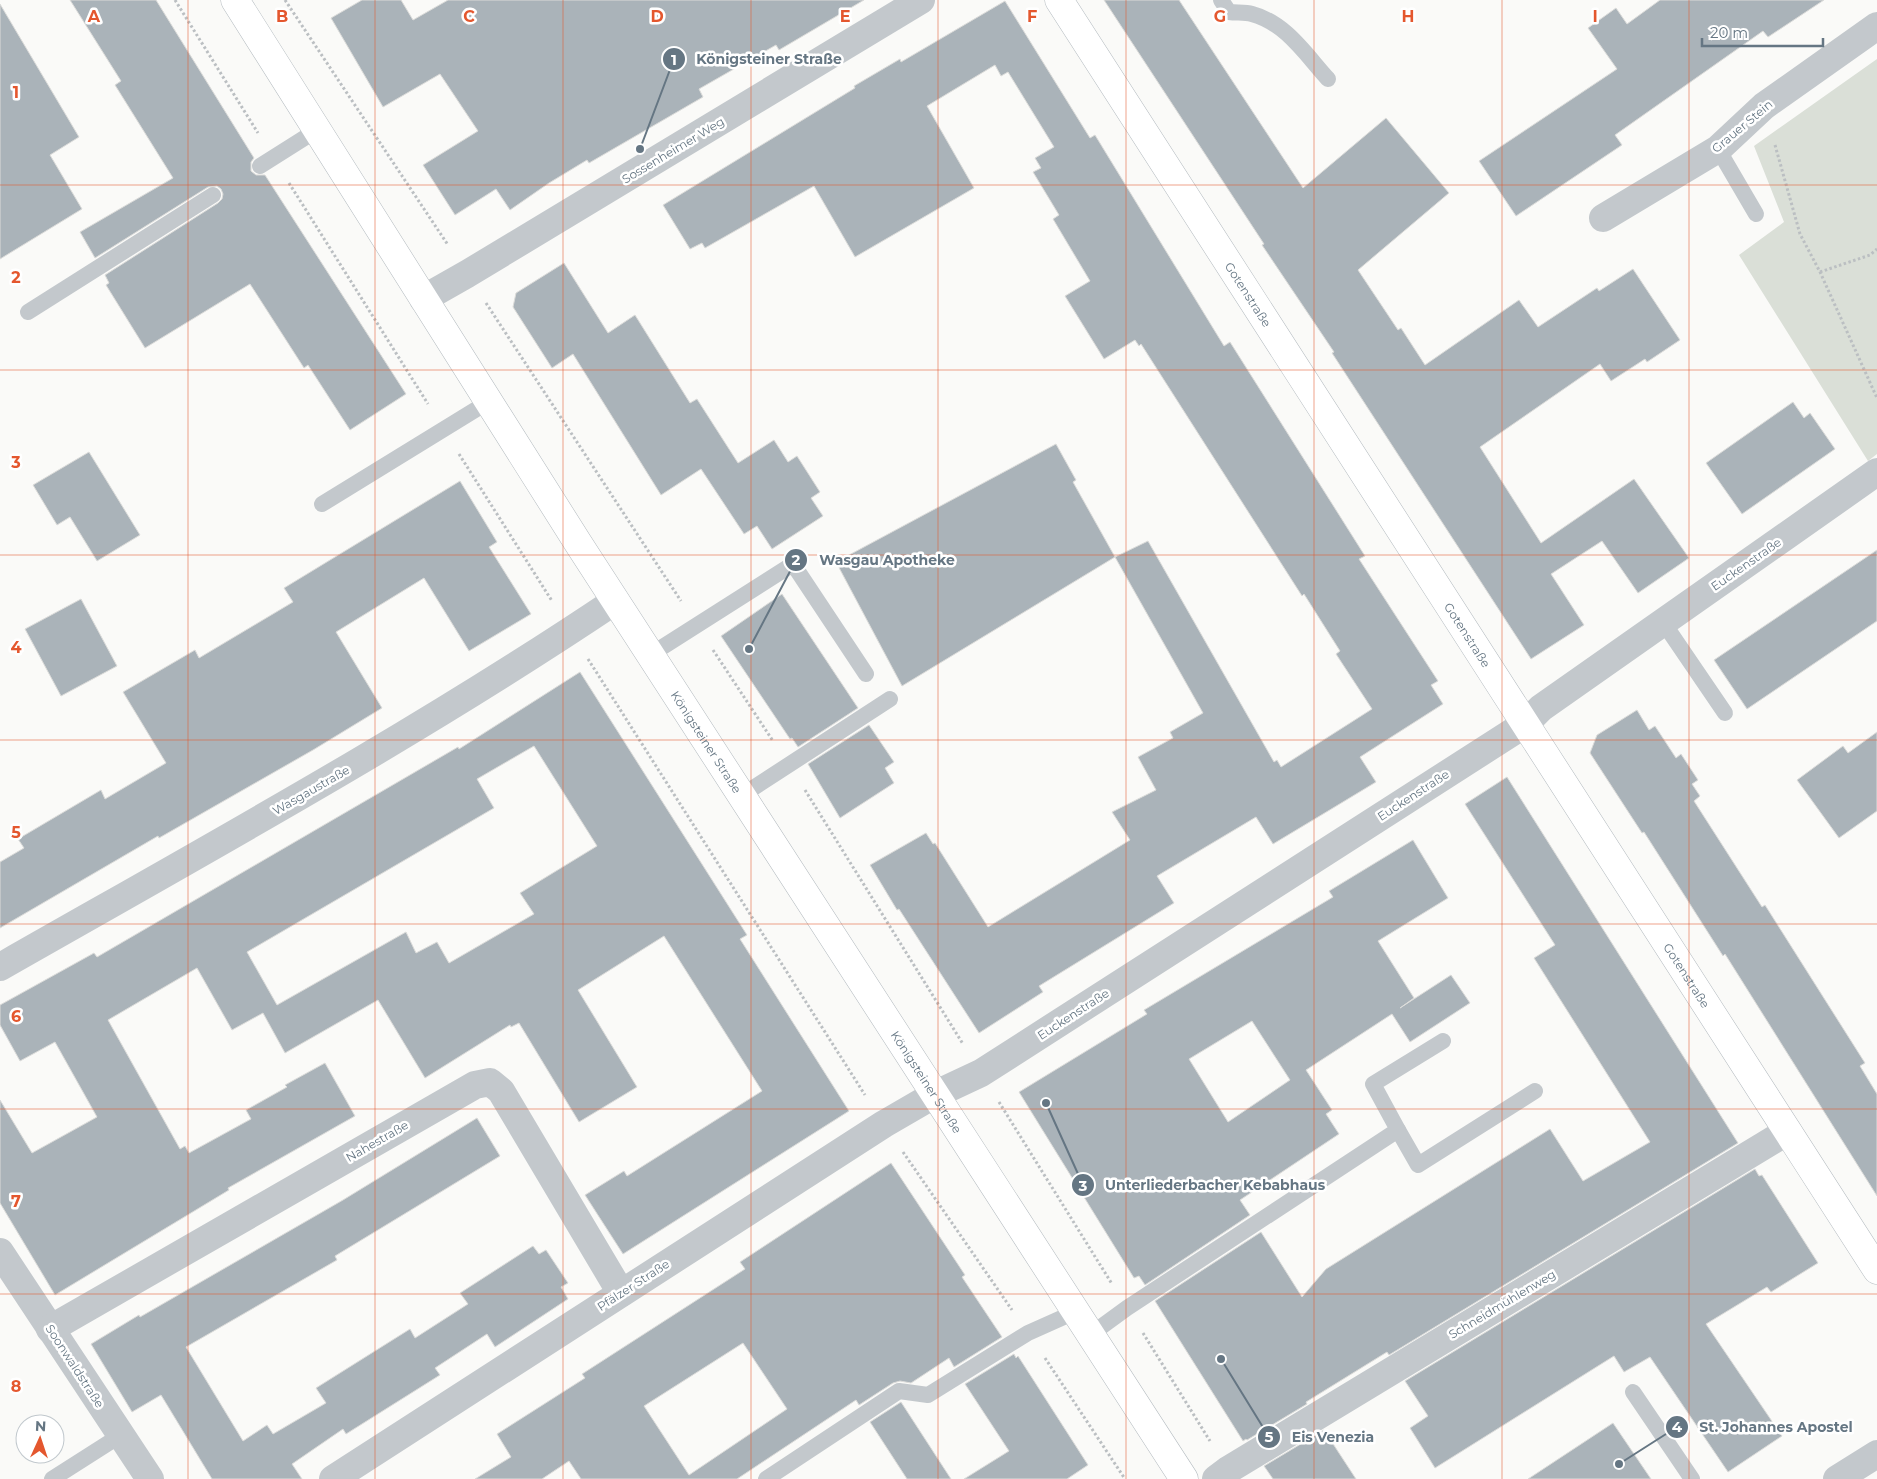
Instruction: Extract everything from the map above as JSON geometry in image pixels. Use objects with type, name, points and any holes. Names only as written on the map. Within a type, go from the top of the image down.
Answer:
[{"type":"main road","name":"Königsteiner Straße","points":[[235,0],[615,601],[1184,1479]]},
{"type":"main road","name":"Gotenstraße","points":[[1059,0],[1877,1270]]},
{"type":"street","name":"Sossenheimer Weg","points":[[423,299],[921,0]]},
{"type":"street","name":"Grauer Stein","points":[[1602,218],[1718,149],[1764,106],[1877,26]]},
{"type":"street","name":"Euckenstraße","points":[[934,1095],[981,1073],[1524,724],[1541,708],[1877,472]]},
{"type":"street","name":"Wasgaustraße","points":[[0,968],[343,772],[615,601]]},
{"type":"street","name":"Nahestraße","points":[[50,1329],[475,1085],[490,1082],[501,1091],[622,1292]]},
{"type":"street","name":"Pfälzer Straße","points":[[333,1479],[884,1124],[934,1095]]},
{"type":"street","name":"Schneidmühlenweg","points":[[1216,1479],[1788,1131]]},
{"type":"street","name":"Soonwaldstraße","points":[[0,1252],[150,1479]]},
{"type":"street","points":[[1837,1479],[1877,1454]]},
{"type":"lane","points":[[1220,0],[1229,12],[1252,14],[1283,29],[1328,79]]},
{"type":"lane","points":[[267,162],[317,130]]},
{"type":"lane","points":[[1718,149],[1756,214]]},
{"type":"lane","points":[[28,312],[213,195]]},
{"type":"lane","points":[[322,504],[488,402]]},
{"type":"lane","points":[[650,655],[794,564],[866,674]]},
{"type":"lane","points":[[1663,622],[1725,713]]},
{"type":"lane","points":[[742,796],[890,699]]},
{"type":"lane","points":[[1443,1041],[1373,1084],[1418,1164],[1535,1090]]},
{"type":"lane","points":[[1090,1335],[1127,1308],[1398,1130]]},
{"type":"lane","points":[[766,1479],[899,1391],[928,1395],[1028,1333],[1075,1312]]},
{"type":"lane","points":[[1633,1392],[1692,1479]]},
{"type":"lane","points":[[52,1479],[121,1435]]},
{"type":"path","points":[[175,0],[267,162],[444,429],[570,631],[884,1124],[1028,1333],[1125,1479]]},
{"type":"path","points":[[285,0],[697,625]]},
{"type":"path","points":[[1764,106],[1800,234],[1820,272],[1877,398]]},
{"type":"path","points":[[1820,272],[1870,255],[1877,249]]},
{"type":"shaded area","points":[[1877,59],[1877,454],[1868,461],[1739,255],[1784,222],[1754,146]]},
{"type":"building","points":[[70,0],[156,0],[254,158],[251,162],[251,171],[256,175],[265,175],[406,394],[350,430],[308,365],[304,368],[250,284],[145,348],[106,285],[109,283],[105,275],[218,203],[222,199],[223,194],[217,186],[208,187],[95,258],[80,232],[173,178],[115,85],[121,81]]},
{"type":"building","points":[[362,0],[401,0],[413,20],[448,0],[864,0],[779,50],[776,45],[699,89],[703,97],[589,163],[587,160],[510,210],[496,189],[455,215],[423,165],[478,131],[440,74],[383,107],[331,18]]},
{"type":"building","points":[[1104,0],[1179,0],[1303,188],[1386,118],[1449,193],[1358,270],[1398,330],[1401,328],[1425,365],[1519,300],[1538,327],[1597,288],[1599,291],[1633,269],[1680,340],[1647,362],[1645,359],[1611,381],[1600,364],[1480,447],[1541,543],[1634,479],[1689,558],[1638,593],[1602,541],[1551,574],[1584,625],[1531,659],[1332,353],[1334,352],[1262,245],[1264,244]]},
{"type":"building","points":[[1660,0],[1824,0],[1768,37],[1763,31],[1615,135],[1622,145],[1516,216],[1479,161],[1617,69],[1588,28],[1616,8],[1627,24]]},
{"type":"building","points":[[1005,1],[1090,138],[1095,135],[1224,346],[1230,342],[1365,556],[1359,559],[1438,681],[1431,685],[1443,704],[1360,757],[1376,782],[1328,811],[1273,844],[1256,817],[1157,876],[1174,903],[1039,986],[1043,992],[979,1033],[899,909],[897,910],[870,865],[926,833],[933,844],[935,843],[988,927],[1130,840],[1112,812],[1156,790],[1138,757],[1173,738],[1170,732],[1203,713],[1115,557],[1148,541],[1274,762],[1277,760],[1281,767],[1372,709],[1336,654],[1340,651],[1304,594],[1302,596],[1141,344],[1139,346],[1135,340],[1104,359],[1065,296],[1090,281],[1053,219],[1059,215],[1033,172],[1041,168],[1035,158],[1054,147],[1008,72],[1001,76],[995,65],[927,106],[974,188],[855,257],[814,186],[705,248],[702,243],[690,249],[663,205],[855,88],[854,86],[900,59],[901,62]]},
{"type":"building","points":[[0,4],[79,137],[50,155],[82,209],[0,259]]},
{"type":"building","points":[[564,263],[608,333],[635,315],[690,403],[697,399],[738,463],[774,440],[788,462],[797,456],[820,492],[811,498],[823,516],[772,549],[757,526],[744,534],[701,469],[661,495],[573,354],[552,368],[513,307],[516,293]]},
{"type":"building","points":[[1793,402],[1804,418],[1810,413],[1835,449],[1742,514],[1706,463]]},
{"type":"building","points":[[1056,444],[1076,480],[1073,482],[1115,557],[902,686],[836,562]]},
{"type":"building","points":[[89,452],[140,535],[97,561],[70,517],[57,525],[33,485]]},
{"type":"building","points":[[460,481],[497,542],[489,547],[531,614],[469,651],[424,578],[336,632],[382,708],[313,750],[159,838],[158,836],[0,928],[0,862],[24,848],[18,839],[101,790],[105,799],[166,763],[123,692],[195,650],[199,658],[293,602],[284,588]]},
{"type":"building","points":[[1877,550],[1877,621],[1747,709],[1714,660]]},
{"type":"building","points":[[782,594],[858,708],[798,747],[792,738],[790,739],[721,636]]},
{"type":"building","points":[[81,599],[117,666],[61,696],[25,629]]},
{"type":"building","points":[[580,672],[747,935],[740,939],[849,1111],[623,1254],[585,1195],[624,1171],[627,1176],[762,1091],[664,936],[578,990],[637,1087],[579,1122],[519,1023],[511,1027],[510,1025],[425,1078],[378,1000],[285,1053],[263,1013],[232,1030],[197,968],[108,1020],[180,1149],[185,1146],[189,1153],[251,1119],[246,1110],[287,1087],[285,1085],[325,1063],[355,1116],[228,1188],[229,1190],[55,1295],[0,1203],[0,1100],[32,1153],[97,1117],[55,1042],[20,1061],[0,1025],[0,1005],[94,953],[97,957],[458,747],[459,749]],"holes":[[[534,746],[597,846],[520,893],[534,914],[449,963],[437,942],[416,953],[406,932],[277,1005],[247,952],[494,808],[477,779]]]},
{"type":"building","points":[[1637,710],[1649,730],[1655,726],[1676,758],[1681,754],[1698,780],[1692,784],[1700,796],[1694,801],[1762,907],[1765,905],[1865,1063],[1860,1066],[1877,1094],[1877,1196],[1725,954],[1723,956],[1644,832],[1642,833],[1590,753],[1597,735]]},
{"type":"building","points":[[869,725],[894,762],[885,768],[894,783],[840,818],[808,764]]},
{"type":"building","points":[[1877,732],[1877,811],[1839,838],[1797,780],[1843,746],[1848,753]]},
{"type":"building","points":[[1507,777],[1738,1143],[1389,1355],[1387,1352],[1306,1402],[1307,1404],[1243,1441],[1155,1301],[1261,1232],[1302,1297],[1326,1269],[1550,1129],[1583,1181],[1650,1142],[1534,958],[1555,945],[1465,804]]},
{"type":"building","points":[[1413,840],[1448,898],[1378,941],[1414,998],[1400,1008],[1451,975],[1470,1003],[1410,1042],[1392,1014],[1306,1070],[1332,1110],[1326,1114],[1339,1134],[1240,1200],[1250,1215],[1145,1285],[1139,1276],[1134,1278],[1019,1092],[1147,1014],[1144,1010],[1333,897],[1329,891]],"holes":[[[1252,1021],[1290,1080],[1228,1122],[1189,1059]]]},
{"type":"building","points":[[477,1118],[500,1156],[335,1256],[337,1260],[186,1347],[243,1441],[267,1425],[273,1434],[326,1403],[316,1388],[410,1329],[415,1338],[468,1304],[460,1293],[533,1246],[539,1254],[546,1250],[568,1283],[561,1287],[568,1299],[495,1347],[487,1334],[435,1368],[440,1375],[346,1434],[343,1429],[292,1464],[302,1479],[212,1479],[161,1395],[132,1412],[91,1344],[343,1200]]},
{"type":"building","points":[[891,1163],[965,1275],[962,1277],[1002,1337],[954,1367],[949,1358],[911,1383],[900,1381],[893,1383],[859,1405],[856,1400],[737,1479],[581,1479],[569,1461],[542,1479],[475,1479],[511,1457],[497,1434],[585,1378],[582,1374],[745,1269],[740,1262]],"holes":[[[743,1343],[787,1409],[689,1475],[644,1406]]]},
{"type":"building","points":[[1755,1169],[1759,1176],[1762,1175],[1818,1263],[1771,1292],[1767,1287],[1706,1324],[1782,1436],[1728,1472],[1650,1357],[1624,1372],[1614,1356],[1435,1468],[1410,1428],[1428,1416],[1405,1381]]},
{"type":"building","points":[[1014,1354],[1016,1358],[1018,1356],[1088,1465],[1067,1479],[964,1479],[1009,1451],[965,1384]]},
{"type":"building","points":[[901,1402],[951,1479],[907,1479],[870,1422]]},
{"type":"building","points":[[1613,1423],[1651,1479],[1528,1479]]},
{"type":"building","points":[[1324,1430],[1356,1479],[1273,1479],[1264,1466]]},
{"type":"place","name":"Königsteiner Straße","points":[[640,149]]},
{"type":"place","name":"Wasgau Apotheke","points":[[749,649]]},
{"type":"place","name":"Unterliederbacher Kebabhaus","points":[[1046,1103]]},
{"type":"place","name":"Eis Venezia","points":[[1221,1359]]},
{"type":"place","name":"St. Johannes Apostel","points":[[1619,1464]]}]
